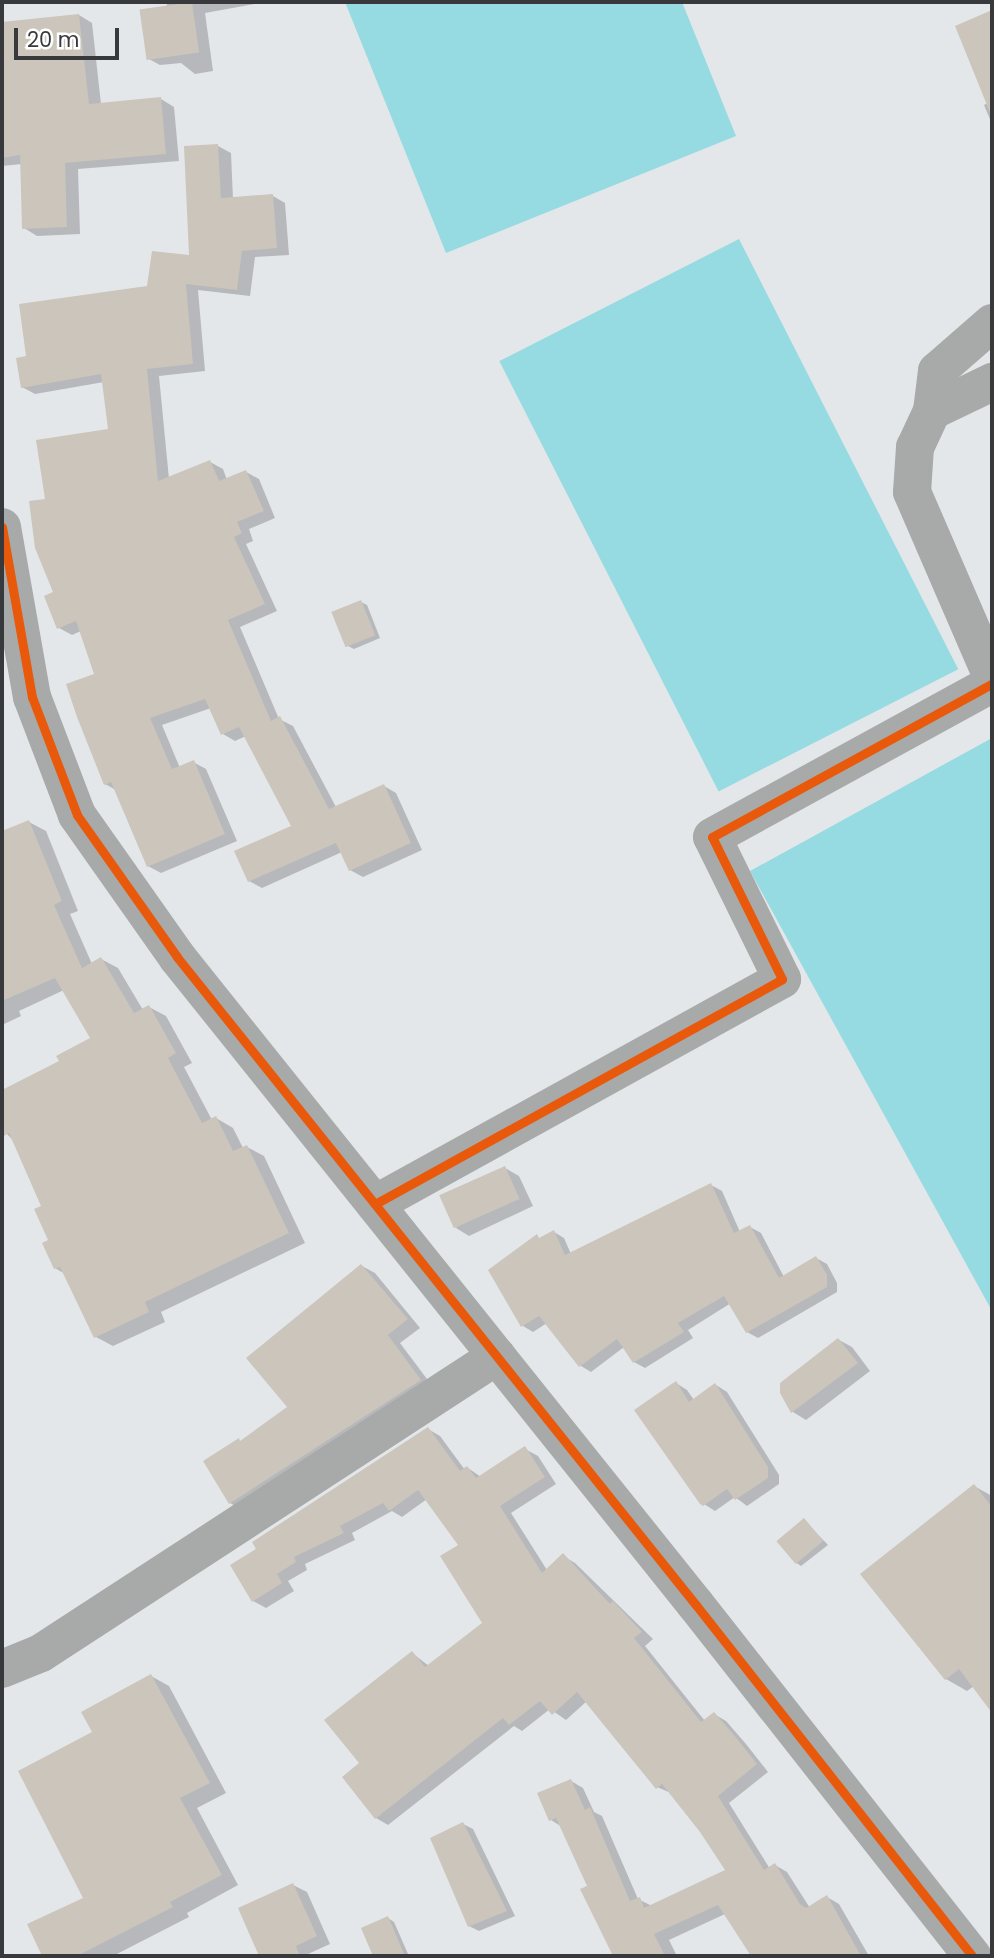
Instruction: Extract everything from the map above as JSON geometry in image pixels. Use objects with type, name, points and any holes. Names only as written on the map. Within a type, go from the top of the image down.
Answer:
[{"type":"street","points":[[992,323],[937,370],[932,411],[915,447],[912,492],[992,677]]},
{"type":"street","points":[[932,411],[992,383]]},
{"type":"street","points":[[2,527],[32,697],[77,815],[177,957],[972,1956]]},
{"type":"street","points":[[375,1204],[782,979],[712,837],[992,684]]},
{"type":"street","points":[[2,1669],[41,1653],[497,1356]]},
{"type":"water","points":[[345,2],[682,2],[736,136],[446,253]]},
{"type":"water","points":[[739,239],[958,669],[719,791],[499,361]]},
{"type":"water","points":[[992,738],[992,1311],[750,871]]},
{"type":"building","points":[[192,2],[199,53],[147,60],[140,9]]},
{"type":"building","points":[[992,10],[992,115],[991,115],[955,26]]},
{"type":"building","points":[[79,14],[89,104],[161,97],[166,154],[65,163],[67,227],[22,229],[20,155],[2,158],[2,22]]},
{"type":"building","points":[[218,144],[221,198],[273,194],[277,248],[242,251],[237,290],[186,284],[193,364],[147,369],[158,481],[210,460],[219,481],[246,470],[264,511],[237,522],[242,533],[234,537],[265,604],[228,620],[271,721],[280,716],[329,809],[384,784],[411,843],[349,871],[336,843],[248,882],[234,851],[291,826],[239,727],[221,735],[205,699],[150,718],[172,769],[194,760],[225,834],[147,867],[111,782],[104,785],[77,717],[66,684],[94,674],[76,621],[57,629],[44,596],[53,592],[35,548],[29,501],[45,499],[36,440],[108,429],[101,374],[21,388],[16,358],[26,356],[19,304],[147,286],[152,251],[189,255],[184,146]]},
{"type":"building","points":[[361,600],[375,635],[346,647],[331,612]]},
{"type":"building","points":[[29,820],[62,901],[54,905],[82,968],[101,957],[134,1013],[149,1005],[176,1053],[168,1058],[202,1123],[216,1116],[233,1151],[247,1145],[289,1233],[145,1302],[149,1312],[94,1338],[60,1267],[54,1269],[42,1243],[48,1240],[34,1209],[41,1206],[9,1133],[2,1137],[2,1090],[59,1061],[56,1056],[90,1038],[55,978],[2,1001],[2,831]]},
{"type":"building","points":[[505,1166],[520,1199],[454,1228],[439,1195]]},
{"type":"building","points":[[711,1183],[734,1233],[750,1225],[779,1278],[816,1256],[827,1275],[827,1287],[746,1333],[724,1296],[678,1323],[684,1332],[633,1363],[617,1339],[579,1367],[539,1316],[521,1327],[488,1270],[537,1234],[539,1238],[554,1230],[565,1255]]},
{"type":"building","points":[[361,1264],[408,1319],[388,1335],[421,1380],[229,1504],[203,1461],[239,1438],[240,1441],[287,1407],[246,1358]]},
{"type":"building","points":[[838,1338],[858,1363],[791,1413],[780,1393],[780,1383]]},
{"type":"building","points":[[676,1381],[689,1402],[715,1383],[768,1467],[768,1478],[735,1500],[727,1489],[703,1506],[700,1504],[634,1410]]},
{"type":"building","points":[[428,1427],[460,1471],[467,1466],[476,1478],[525,1446],[545,1477],[500,1506],[542,1573],[563,1553],[610,1604],[613,1601],[642,1632],[634,1638],[701,1722],[714,1712],[734,1735],[757,1764],[718,1796],[764,1870],[775,1863],[800,1904],[806,1908],[827,1895],[861,1956],[751,1956],[718,1905],[654,1934],[665,1956],[613,1956],[580,1889],[587,1886],[556,1818],[549,1821],[537,1793],[571,1779],[585,1810],[590,1807],[630,1901],[640,1897],[644,1908],[725,1870],[700,1832],[662,1784],[656,1789],[577,1692],[552,1715],[540,1701],[509,1725],[503,1718],[375,1819],[342,1777],[359,1763],[324,1720],[412,1651],[425,1667],[482,1623],[440,1556],[458,1545],[418,1490],[389,1511],[383,1503],[340,1526],[344,1533],[294,1557],[296,1562],[277,1574],[282,1583],[252,1602],[230,1565],[256,1549],[252,1542]]},
{"type":"building","points":[[974,1484],[992,1507],[992,1713],[959,1669],[945,1680],[860,1574]]},
{"type":"building","points":[[804,1518],[823,1541],[796,1564],[776,1541]]},
{"type":"building","points":[[151,1674],[210,1783],[180,1798],[222,1875],[170,1902],[173,1907],[77,1956],[42,1956],[27,1924],[83,1898],[18,1771],[92,1732],[81,1712]]},
{"type":"building","points":[[463,1822],[507,1911],[468,1927],[430,1838]]},
{"type":"building","points":[[293,1883],[317,1936],[296,1946],[300,1956],[259,1956],[238,1908]]},
{"type":"building","points":[[388,1916],[405,1956],[373,1956],[361,1928]]},
{"type":"cycle path","points":[[2,527],[32,697],[77,815],[177,957],[696,1605],[972,1956]]},
{"type":"cycle path","points":[[375,1204],[782,979],[712,837],[992,684]]}]
